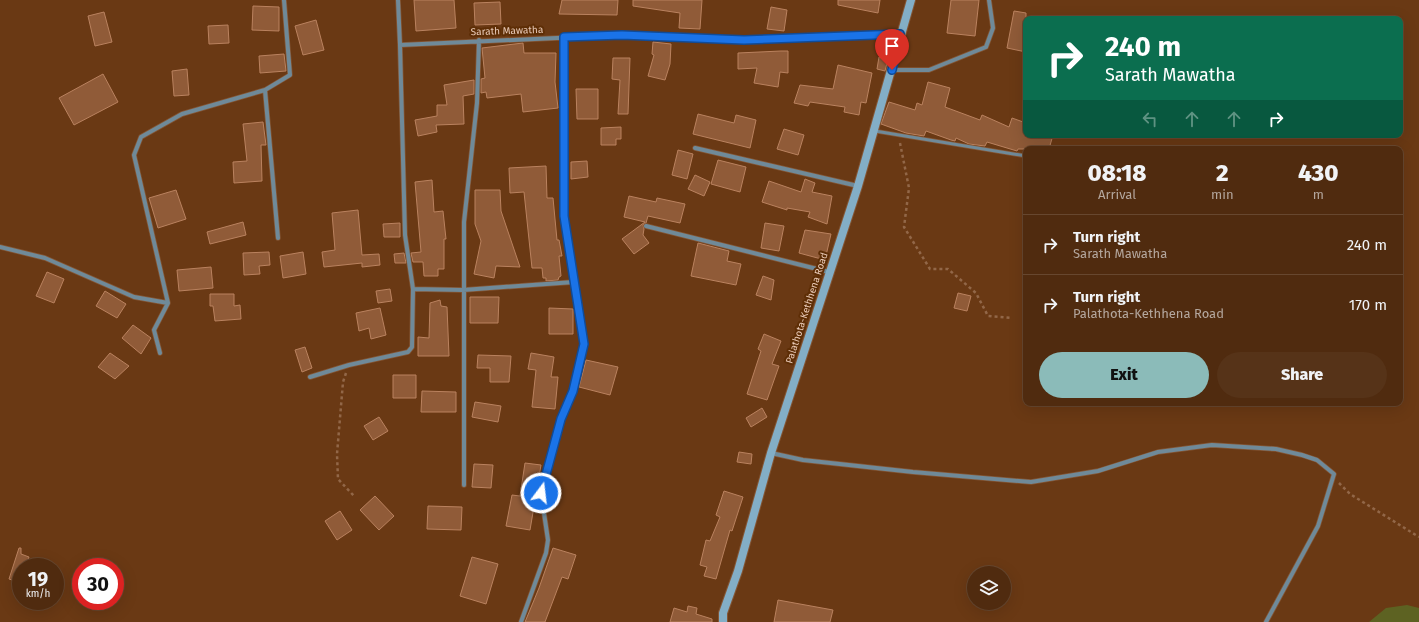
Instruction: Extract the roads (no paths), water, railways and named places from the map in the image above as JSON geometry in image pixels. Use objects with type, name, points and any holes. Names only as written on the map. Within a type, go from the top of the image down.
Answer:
[{"type":"street","points":[[160,353],[154,330],[168,303],[134,156],[141,137],[182,114],[265,90],[290,75],[284,0]]},
{"type":"street","points":[[310,377],[349,365],[408,352],[412,347],[413,289],[405,235],[398,0]]},
{"type":"street","name":"Palathota-Kethhena Road","points":[[723,622],[723,613],[738,571],[770,453],[858,186],[875,131],[892,70],[900,34],[911,0]]},
{"type":"street","points":[[892,70],[929,70],[986,47],[994,28],[989,0]]},
{"type":"street","name":"Sarath Mawatha","points":[[400,45],[479,40],[622,35],[744,40],[900,34]]},
{"type":"street","points":[[521,622],[546,553],[548,540],[541,493],[561,419],[573,391],[584,344],[564,216],[564,37]]},
{"type":"street","points":[[464,485],[464,222],[477,103],[479,40]]},
{"type":"street","points":[[265,90],[278,238]]},
{"type":"street","points":[[695,148],[858,186]]},
{"type":"street","points":[[646,226],[829,272]]},
{"type":"street","points":[[0,247],[45,258],[134,297],[168,303]]},
{"type":"street","points":[[413,289],[463,290],[574,282]]},
{"type":"street","points":[[770,453],[811,461],[913,472],[1031,482],[1098,471],[1158,452],[1212,445],[1276,450],[1302,455],[1317,460],[1334,474],[1318,526],[1266,622]]},
{"type":"lane","points":[[875,131],[1023,156]]}]
